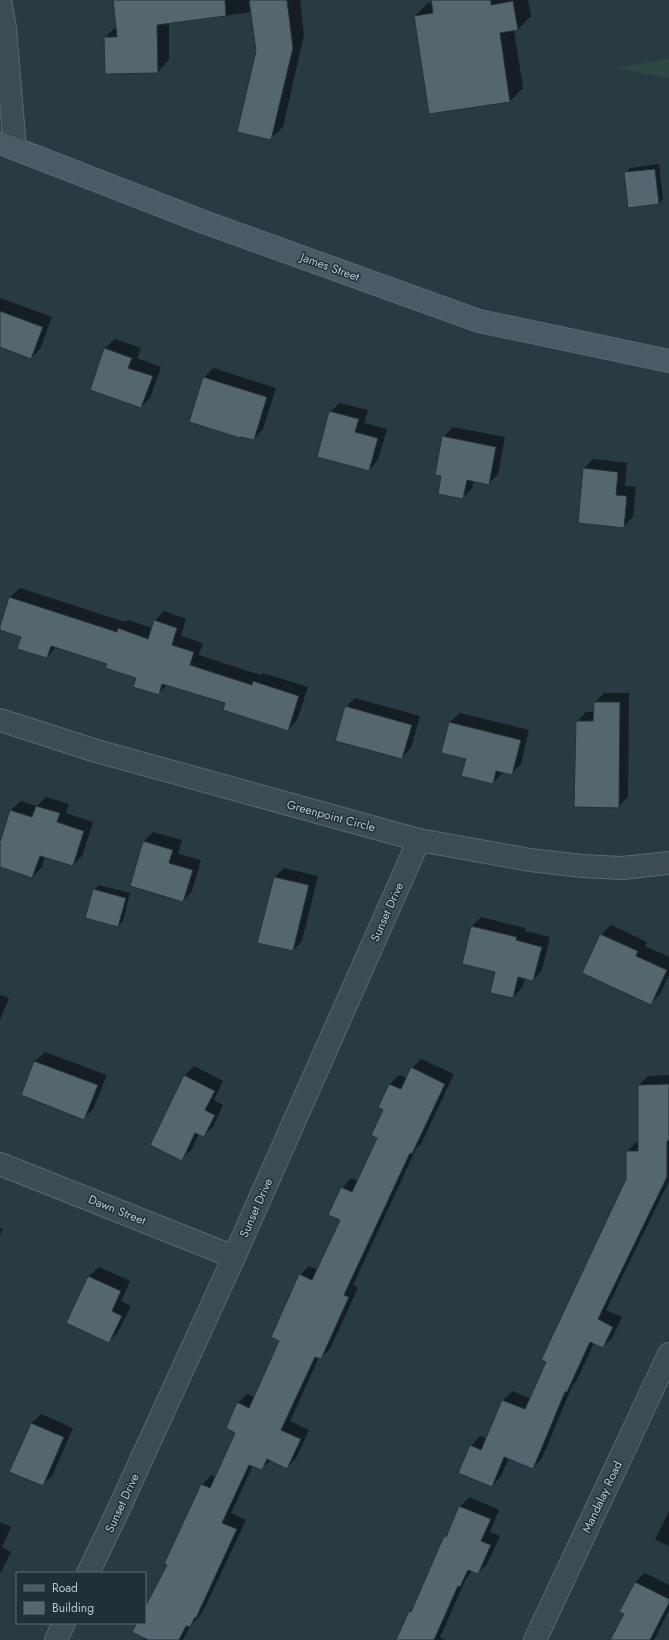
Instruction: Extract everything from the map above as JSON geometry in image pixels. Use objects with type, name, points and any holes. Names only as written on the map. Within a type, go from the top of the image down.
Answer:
[{"type":"main road","name":"James Street","points":[[7,146],[204,222],[479,321],[669,361]]},
{"type":"street","points":[[0,0],[5,28],[7,146]]},
{"type":"street","name":"Greenpoint Circle","points":[[0,720],[94,750],[419,840],[530,860],[582,866],[622,868],[669,863]]},
{"type":"street","name":"Sunset Drive","points":[[88,1572],[234,1257],[419,840]]},
{"type":"street","name":"Dawn Street","points":[[0,1164],[234,1257]]},
{"type":"street","name":"Mandalay Road","points":[[534,1640],[669,1354]]},
{"type":"street","points":[[56,1640],[64,1624]]},
{"type":"green space","points":[[669,59],[669,78],[613,68]]},
{"type":"building","points":[[113,0],[225,0],[226,16],[157,25],[158,73],[105,74],[104,37],[117,37]]},
{"type":"building","points":[[249,0],[287,0],[293,48],[271,140],[237,132],[256,51]]},
{"type":"building","points":[[431,0],[491,0],[491,5],[513,1],[518,30],[500,33],[510,102],[429,114],[414,16],[433,13]]},
{"type":"building","points":[[655,169],[659,204],[628,208],[624,172]]},
{"type":"building","points":[[0,311],[43,327],[31,359],[0,347]]},
{"type":"building","points":[[104,348],[132,358],[128,368],[153,376],[141,408],[90,390]]},
{"type":"building","points":[[203,377],[267,397],[254,440],[240,438],[189,422]]},
{"type":"building","points":[[329,411],[359,419],[355,432],[378,438],[369,471],[317,457]]},
{"type":"building","points":[[442,436],[496,447],[489,485],[467,480],[463,499],[438,494],[441,476],[435,475]]},
{"type":"building","points":[[583,468],[618,472],[616,495],[627,496],[624,528],[578,523]]},
{"type":"building","points":[[9,597],[117,632],[118,628],[148,639],[154,620],[177,628],[172,645],[194,652],[190,665],[252,685],[253,681],[299,696],[288,731],[223,710],[225,703],[162,684],[159,695],[133,687],[136,678],[105,668],[107,664],[51,646],[47,658],[17,649],[21,637],[0,630]]},
{"type":"building","points":[[594,702],[620,702],[619,808],[574,807],[576,721],[593,721]]},
{"type":"building","points":[[345,706],[412,725],[402,759],[335,741]]},
{"type":"building","points":[[449,722],[521,740],[512,775],[496,771],[493,784],[461,776],[466,759],[441,753]]},
{"type":"building","points":[[36,806],[60,813],[57,822],[84,831],[73,866],[40,856],[32,878],[0,867],[0,842],[10,810],[32,817]]},
{"type":"building","points":[[143,841],[173,850],[169,863],[193,870],[183,902],[130,886]]},
{"type":"building","points":[[274,877],[309,885],[293,951],[257,943]]},
{"type":"building","points":[[93,889],[126,898],[118,927],[85,918]]},
{"type":"building","points":[[471,926],[517,937],[516,940],[542,947],[533,981],[518,977],[513,998],[490,993],[495,972],[462,964]]},
{"type":"building","points":[[600,934],[638,951],[636,956],[667,970],[651,1005],[582,973]]},
{"type":"building","points":[[34,1061],[98,1085],[84,1120],[21,1095]]},
{"type":"building","points":[[411,1067],[445,1084],[412,1154],[410,1153],[344,1295],[349,1297],[321,1359],[315,1357],[281,1430],[301,1439],[287,1469],[267,1459],[262,1470],[249,1465],[222,1523],[237,1529],[196,1618],[195,1617],[190,1627],[186,1626],[179,1640],[148,1640],[132,1632],[136,1624],[146,1624],[146,1605],[167,1565],[164,1564],[201,1484],[210,1488],[235,1433],[226,1428],[237,1402],[249,1408],[279,1341],[271,1337],[299,1274],[312,1280],[340,1220],[328,1215],[341,1187],[352,1192],[377,1138],[371,1135],[383,1110],[378,1107],[389,1084],[401,1089]]},
{"type":"building","points":[[184,1075],[215,1091],[205,1110],[215,1115],[204,1137],[195,1133],[182,1161],[150,1145]]},
{"type":"building","points":[[669,1084],[669,1141],[667,1141],[667,1177],[598,1319],[613,1327],[603,1348],[590,1342],[567,1392],[565,1392],[533,1469],[504,1457],[492,1487],[458,1473],[470,1445],[481,1450],[502,1400],[525,1409],[546,1362],[541,1360],[626,1179],[626,1151],[638,1151],[638,1085]]},
{"type":"building","points":[[88,1276],[121,1291],[112,1311],[122,1316],[109,1343],[66,1323]]},
{"type":"building","points":[[31,1423],[64,1437],[43,1486],[9,1472]]},
{"type":"building","points":[[459,1506],[491,1519],[481,1541],[491,1545],[478,1574],[468,1570],[460,1587],[458,1586],[434,1640],[396,1640],[409,1611],[411,1612],[444,1536],[446,1537]]},
{"type":"building","points":[[635,1582],[669,1599],[669,1603],[650,1640],[610,1640],[624,1614],[619,1612]]}]
